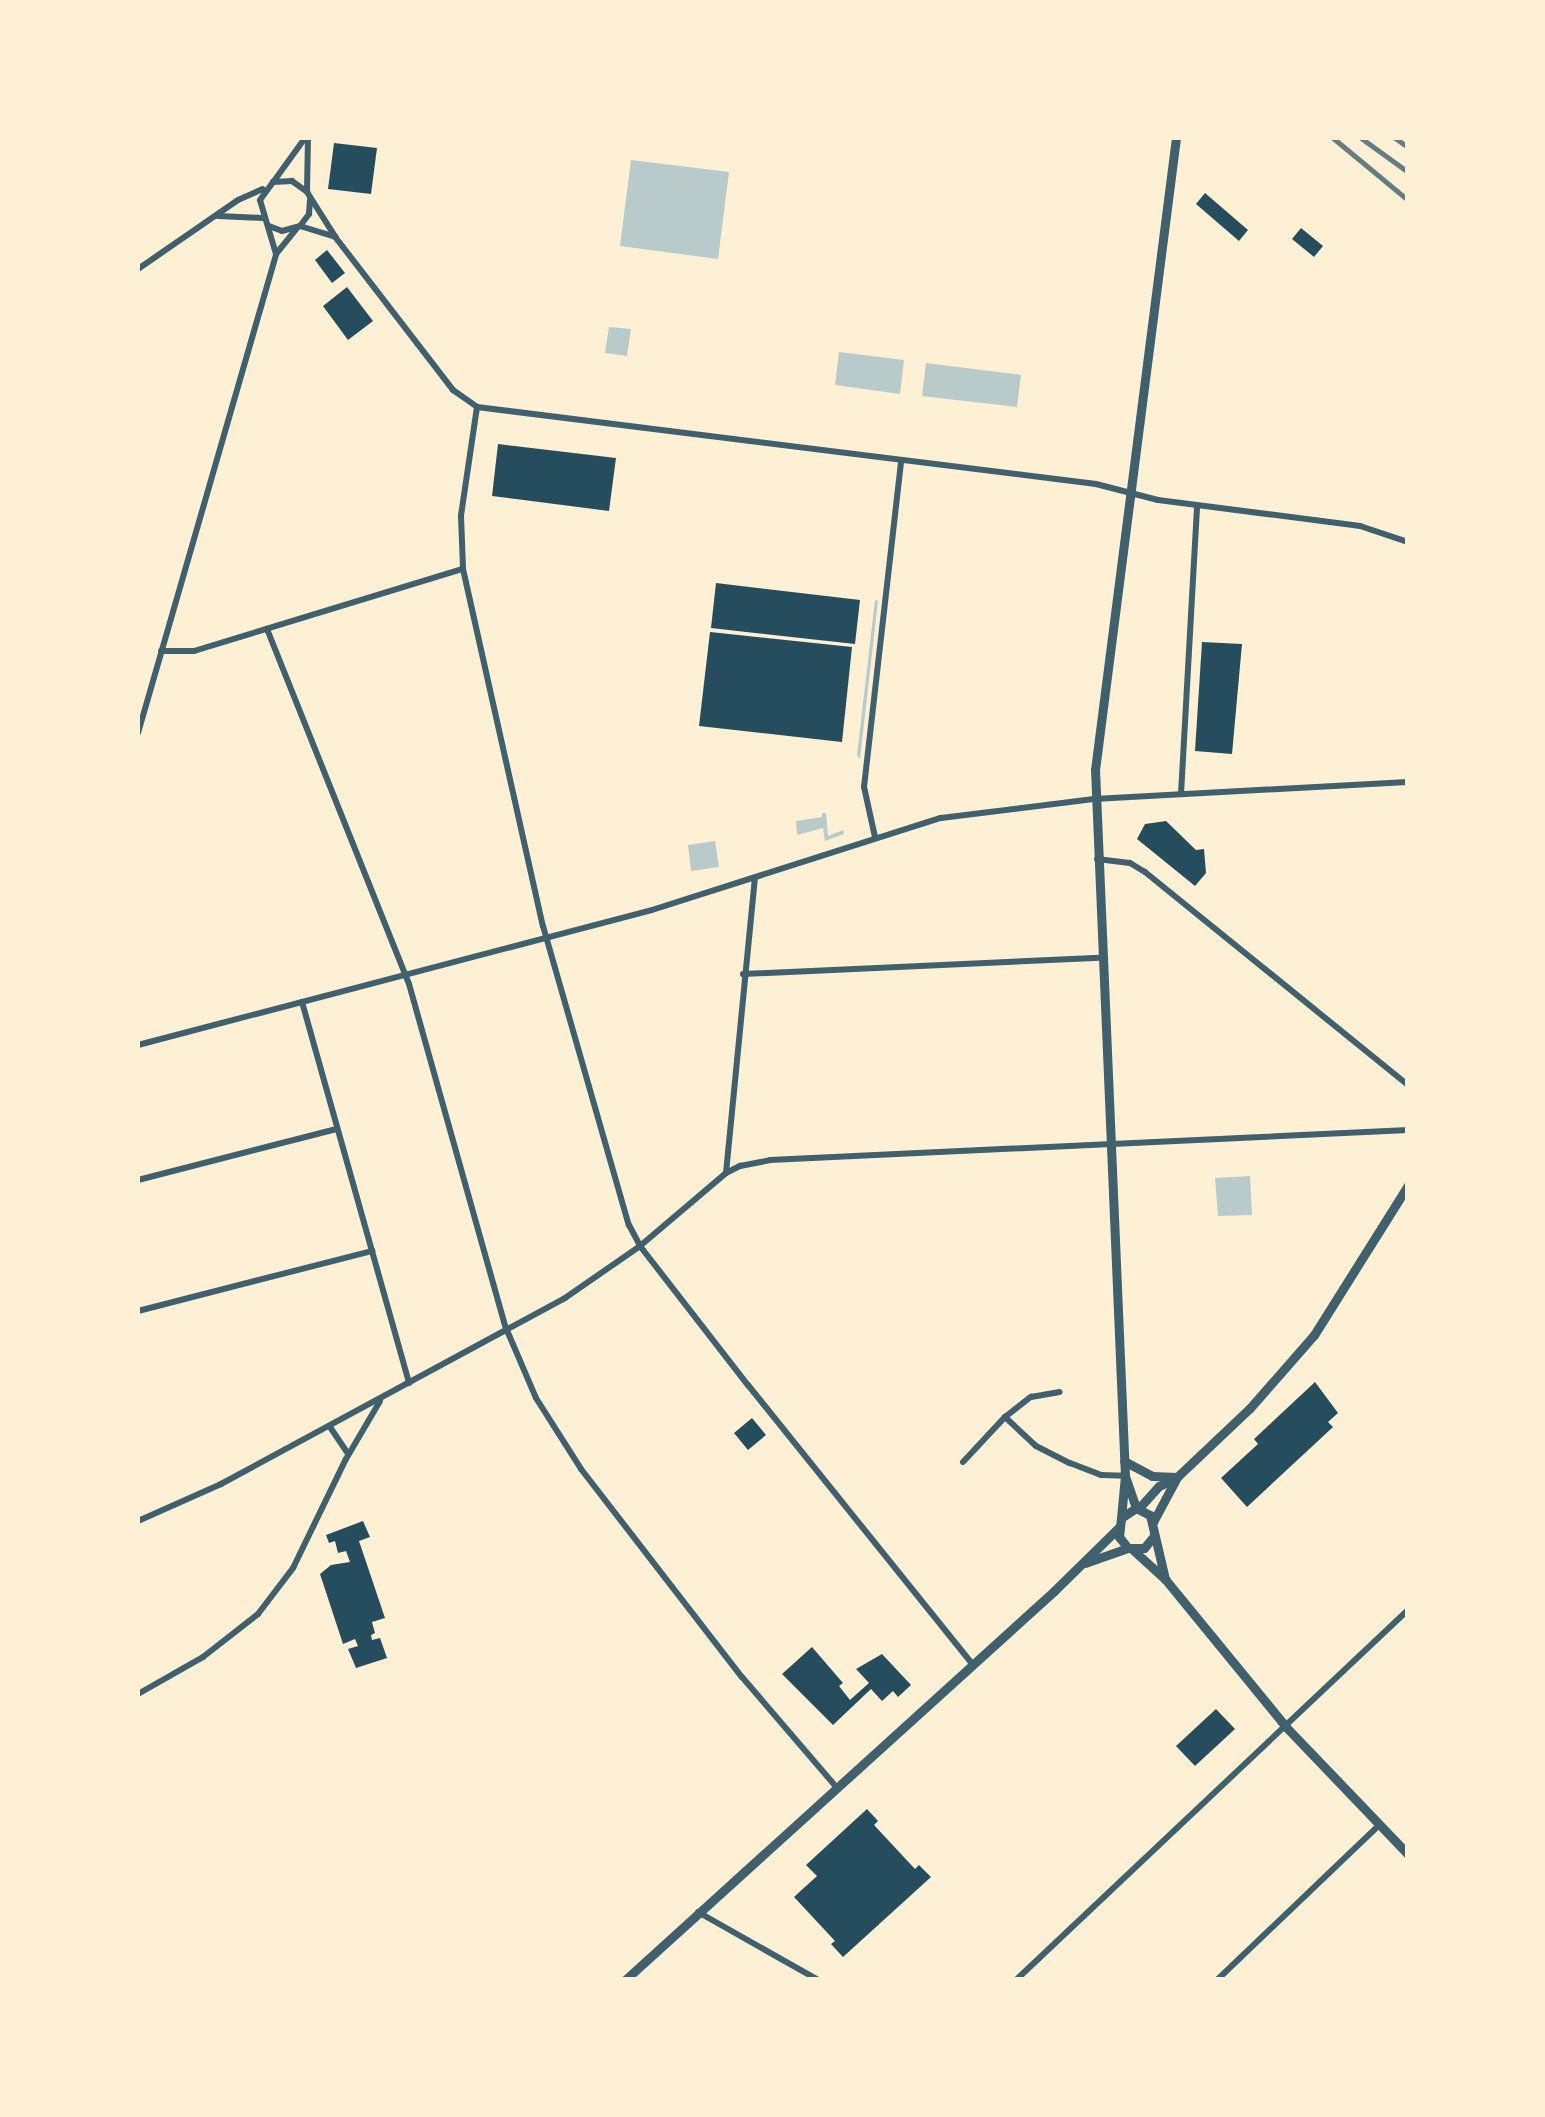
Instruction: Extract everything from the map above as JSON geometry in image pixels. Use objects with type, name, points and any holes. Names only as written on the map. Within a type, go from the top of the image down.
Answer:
[{"type":"street","points":[[276,254],[260,200],[306,138]]},
{"type":"street","points":[[138,732],[276,254],[309,214],[306,138]]},
{"type":"street","points":[[1153,1522],[1138,1508],[1124,1460],[1094,798],[1100,720],[1176,138]]},
{"type":"street","points":[[138,269],[270,185],[292,181],[308,195],[336,238],[453,390],[477,407],[1096,484],[1130,494],[1344,523],[1408,542]]},
{"type":"street","points":[[216,216],[265,222],[282,231],[298,227],[336,238]]},
{"type":"street","points":[[477,407],[461,516],[463,569],[546,938],[629,1225],[640,1246],[972,1664]]},
{"type":"street","points":[[875,836],[864,787],[900,462]]},
{"type":"street","points":[[1181,794],[1198,504]]},
{"type":"street","points":[[160,652],[194,651],[463,569]]},
{"type":"street","points":[[267,629],[405,975],[506,1328],[536,1398],[581,1468],[754,1692],[838,1788]]},
{"type":"street","points":[[138,1045],[756,880],[875,836],[941,818],[1094,798],[1408,779],[1408,760]]},
{"type":"street","points":[[1096,859],[1130,864],[1145,872],[1408,1084]]},
{"type":"street","points":[[726,1172],[743,974],[756,880]]},
{"type":"street","points":[[743,974],[1100,958]]},
{"type":"street","points":[[302,1002],[409,1383]]},
{"type":"street","points":[[138,1180],[337,1129]]},
{"type":"street","points":[[138,1521],[381,1400],[582,1287],[640,1246],[726,1172],[770,1160],[1408,1130]]},
{"type":"street","points":[[626,1980],[1085,1563],[1092,1550],[1158,1486],[1177,1477],[1250,1408],[1314,1335],[1408,1186]]},
{"type":"street","points":[[138,1311],[372,1251]]},
{"type":"street","points":[[963,1462],[1005,1417],[1032,1397],[1060,1392]]},
{"type":"street","points":[[138,1694],[202,1658],[258,1614],[302,1553],[348,1455],[381,1400]]},
{"type":"street","points":[[1005,1417],[1036,1446],[1070,1463],[1101,1475],[1126,1476]]},
{"type":"street","points":[[329,1426],[348,1455]]},
{"type":"street","points":[[1124,1460],[1152,1476],[1177,1477]]},
{"type":"street","points":[[1126,1476],[1120,1523],[1130,1549],[1165,1580],[1286,1727],[1408,1854]]},
{"type":"street","points":[[1165,1580],[1153,1537],[1153,1522],[1177,1477]]},
{"type":"street","points":[[1085,1563],[1148,1546],[1153,1537]]},
{"type":"street","points":[[1016,1980],[1408,1610]]},
{"type":"street","points":[[1217,1980],[1379,1825]]},
{"type":"street","points":[[698,1912],[818,1980]]},
{"type":"shaded area","points":[[631,160],[729,172],[718,259],[620,246]]},
{"type":"shaded area","points":[[609,327],[631,329],[627,356],[605,353]]},
{"type":"shaded area","points":[[839,352],[904,360],[900,394],[835,385]]},
{"type":"shaded area","points":[[926,363],[1021,375],[1017,407],[922,396]]},
{"type":"shaded area","points":[[875,600],[878,601],[860,759],[857,755]]},
{"type":"shaded area","points":[[826,813],[828,836],[843,830],[844,834],[825,841],[823,828],[797,835],[796,821],[822,817]]},
{"type":"shaded area","points":[[715,841],[719,867],[691,871],[688,845]]},
{"type":"shaded area","points":[[1250,1176],[1252,1215],[1218,1216],[1215,1178]]},
{"type":"building","points":[[334,143],[377,148],[371,194],[328,189]]},
{"type":"building","points":[[1205,193],[1248,230],[1239,241],[1196,204]]},
{"type":"building","points":[[1301,228],[1323,246],[1314,257],[1292,239]]},
{"type":"building","points":[[327,250],[345,273],[332,283],[315,260]]},
{"type":"building","points":[[347,287],[373,321],[348,340],[323,306]]},
{"type":"building","points":[[498,444],[616,458],[609,511],[492,496]]},
{"type":"building","points":[[716,583],[860,600],[855,644],[711,628]]},
{"type":"building","points":[[710,632],[852,647],[842,742],[699,726]]},
{"type":"building","points":[[1202,642],[1242,644],[1232,754],[1195,751]]},
{"type":"building","points":[[1166,821],[1196,850],[1204,849],[1206,873],[1195,886],[1137,839],[1145,824]]},
{"type":"building","points":[[1315,1382],[1338,1413],[1328,1422],[1333,1427],[1247,1507],[1221,1478],[1258,1444],[1254,1439]]},
{"type":"building","points":[[752,1418],[766,1435],[748,1450],[734,1433]]},
{"type":"building","points":[[363,1521],[370,1537],[359,1541],[385,1618],[372,1622],[375,1633],[371,1635],[372,1640],[380,1638],[387,1658],[356,1668],[348,1649],[358,1646],[355,1639],[343,1644],[320,1574],[331,1565],[350,1562],[346,1551],[338,1553],[335,1541],[329,1543],[326,1535]]},
{"type":"building","points":[[812,1647],[843,1683],[839,1686],[850,1700],[869,1683],[856,1669],[882,1654],[911,1685],[898,1697],[893,1691],[882,1701],[871,1689],[833,1725],[782,1674]]},
{"type":"building","points":[[1216,1709],[1235,1729],[1195,1766],[1176,1746]]},
{"type":"building","points":[[867,1809],[878,1821],[874,1825],[915,1869],[919,1865],[931,1877],[843,1957],[831,1944],[835,1941],[794,1897],[817,1876],[806,1865]]},
{"type":"railway","points":[[1333,138],[1408,200]]},
{"type":"railway","points":[[1361,138],[1408,172]]},
{"type":"railway","points":[[1395,138],[1408,147]]}]
